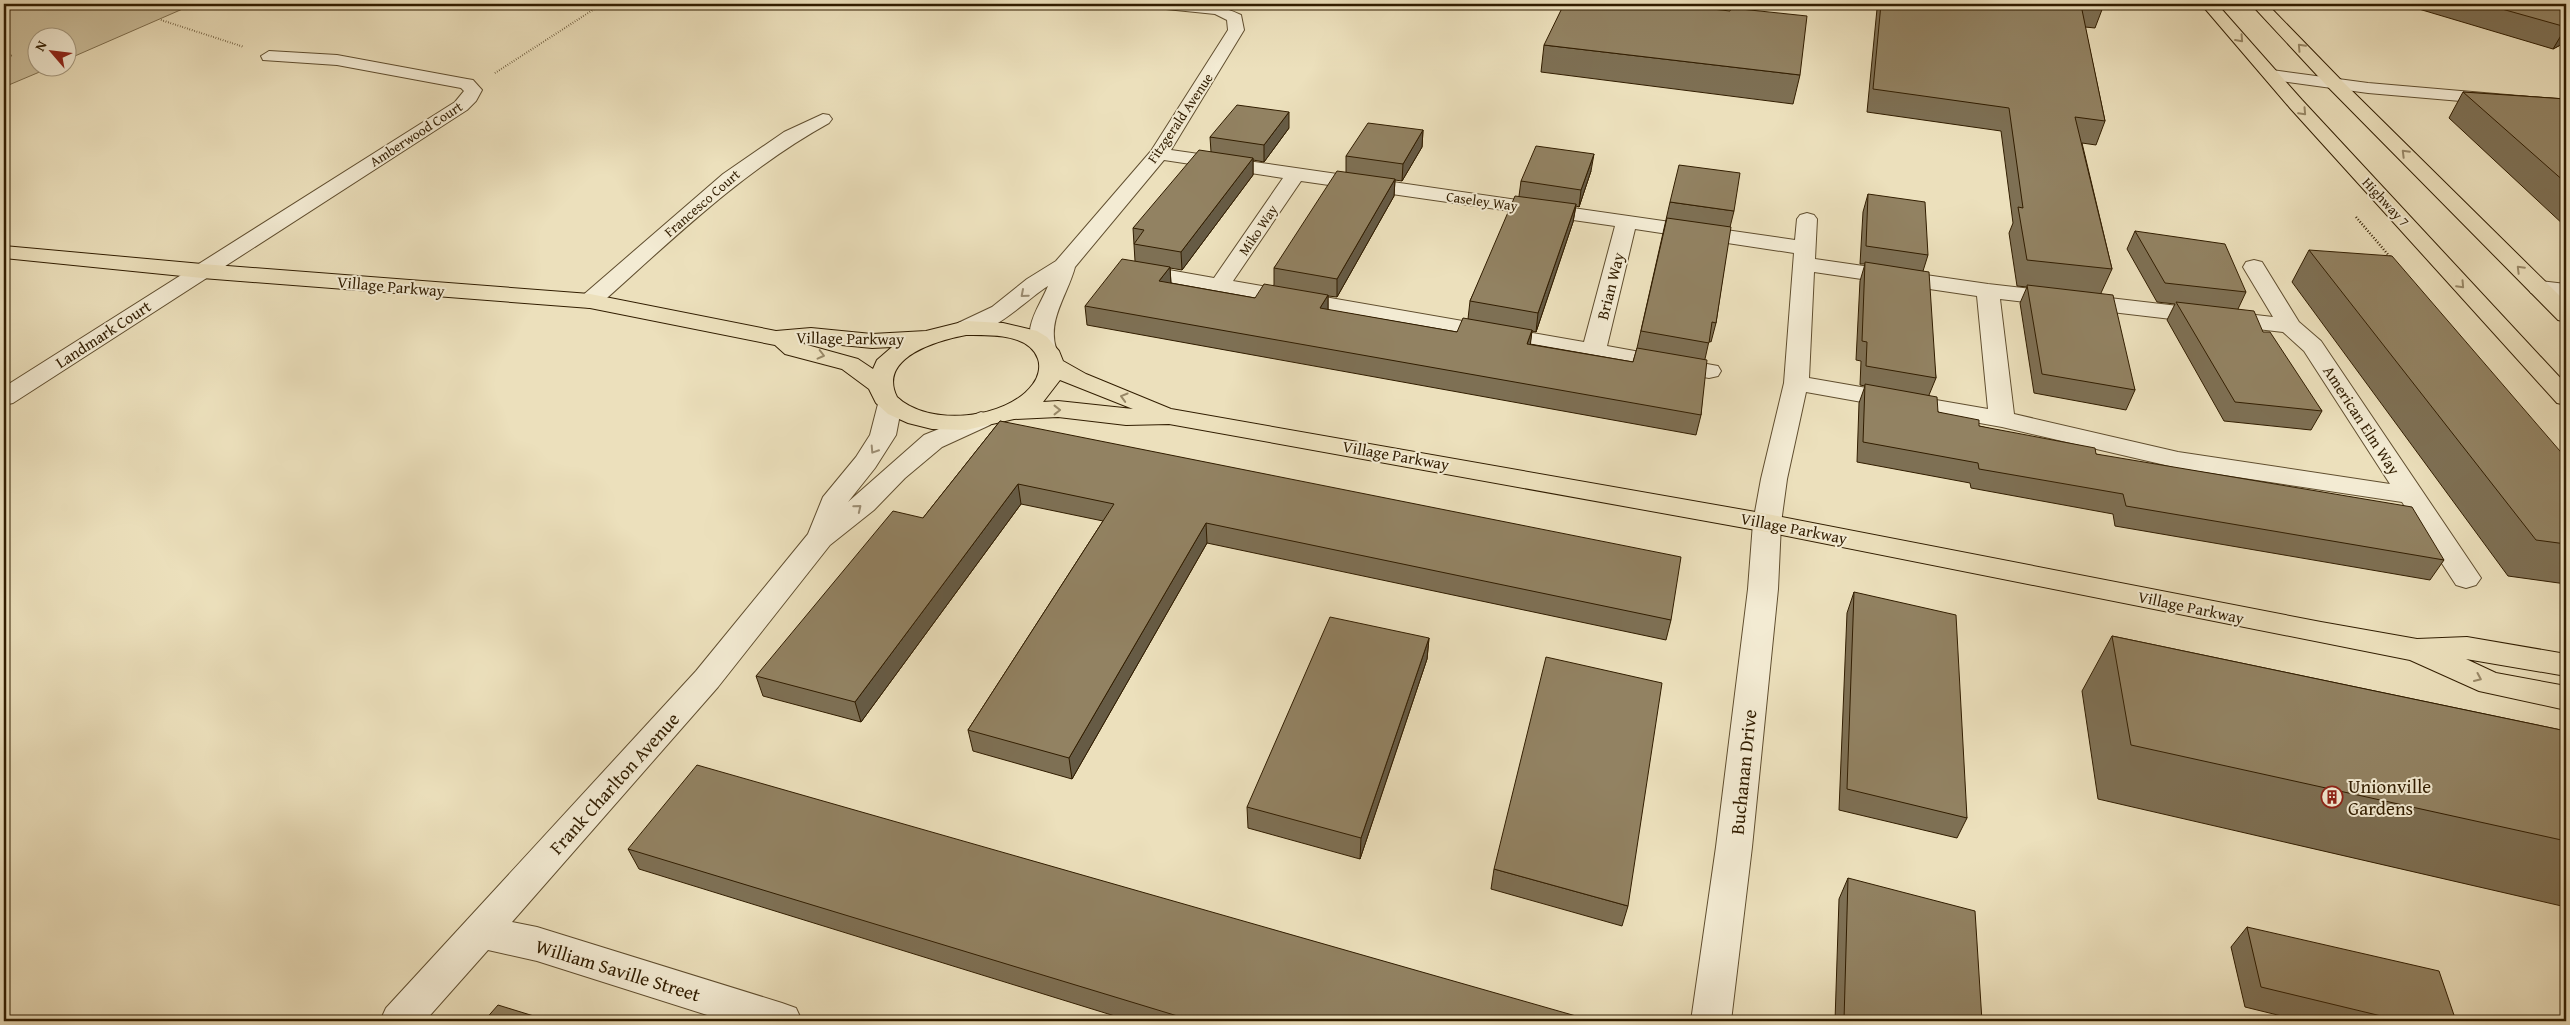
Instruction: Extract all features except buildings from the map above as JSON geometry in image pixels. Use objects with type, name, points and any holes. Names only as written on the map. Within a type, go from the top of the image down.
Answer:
[{"type":"main road","name":"Highway 7","points":[[2209,4],[2566,398]]},
{"type":"main road","points":[[2259,4],[2334,83],[2566,316]]},
{"type":"main road","name":"Village Parkway","points":[[4,252],[590,301],[776,338],[811,334],[872,340],[924,338]]},
{"type":"main road","points":[[966,328],[990,328],[1012,331],[1031,338],[1048,356],[1050,378],[1041,390],[1027,402],[1008,412],[981,420],[954,423],[928,421],[906,415],[885,395],[883,372],[892,359],[906,348],[924,338],[966,328]]},
{"type":"main road","name":"Village Parkway","points":[[776,338],[793,349],[838,360],[859,368],[885,395]]},
{"type":"main road","name":"Village Parkway","points":[[1048,356],[1080,381],[1137,400],[1169,416]]},
{"type":"main road","name":"Village Parkway","points":[[1008,412],[1058,409],[1126,417],[1169,416],[1767,523],[2321,634],[2417,650],[2467,648],[2566,665]]},
{"type":"main road","name":"Village Parkway","points":[[2417,650],[2490,683],[2566,698]]},
{"type":"street","name":"Fitzgerald Avenue","points":[[966,328],[1000,312],[1035,284],[1064,266],[1159,154],[1236,30],[1236,18],[1219,10],[1166,4]]},
{"type":"street","name":"Amberwood Court","points":[[202,270],[461,106],[470,97],[473,90],[467,84],[337,60],[269,56]]},
{"type":"street","points":[[2272,75],[2334,83],[2566,105]]},
{"type":"street","name":"Francesco Court","points":[[590,301],[753,160],[777,142],[823,119]]},
{"type":"street","name":"Caseley Way","points":[[1159,154],[1626,222],[1988,291],[2290,326]]},
{"type":"street","name":"Miko Way","points":[[1220,285],[1296,174]]},
{"type":"street","name":"Buchanan Drive","points":[[1711,1021],[1734,847],[1763,589],[1767,523],[1774,479],[1796,383],[1807,219]]},
{"type":"street","name":"Brian Way","points":[[1594,351],[1626,222]]},
{"type":"street","name":"Fitzgerald Avenue","points":[[1048,356],[1040,339],[1041,325],[1059,286],[1064,266]]},
{"type":"street","name":"American Elm Way","points":[[2254,267],[2290,326],[2314,346],[2466,578]]},
{"type":"street","points":[[1124,269],[1710,371]]},
{"type":"street","name":"Landmark Court","points":[[4,398],[202,270]]},
{"type":"street","points":[[2539,288],[2566,291]]},
{"type":"street","points":[[1988,291],[2002,419]]},
{"type":"street","points":[[1796,383],[2002,419],[2178,460],[2378,491],[2410,494]]},
{"type":"street","name":"Frank Charlton Avenue","points":[[820,538],[837,497],[866,462],[882,435],[885,395]]},
{"type":"street","name":"Frank Charlton Avenue","points":[[400,1021],[707,679],[820,538],[864,504],[896,472],[933,441],[981,420]]},
{"type":"street","name":"William Saville Street","points":[[481,932],[538,944],[782,1021]]},
{"type":"path","points":[[473,90],[488,78],[602,4]]},
{"type":"path","points":[[161,20],[269,56]]},
{"type":"path","points":[[4,58],[13,54]]},
{"type":"path","points":[[2351,212],[2393,260]]},
{"type":"shaded area","points":[[4,4],[194,4],[78,55],[78,28],[28,28],[28,77],[4,87]]},
{"type":"place","name":"Unionville Gardens","points":[[2332,797]]}]
